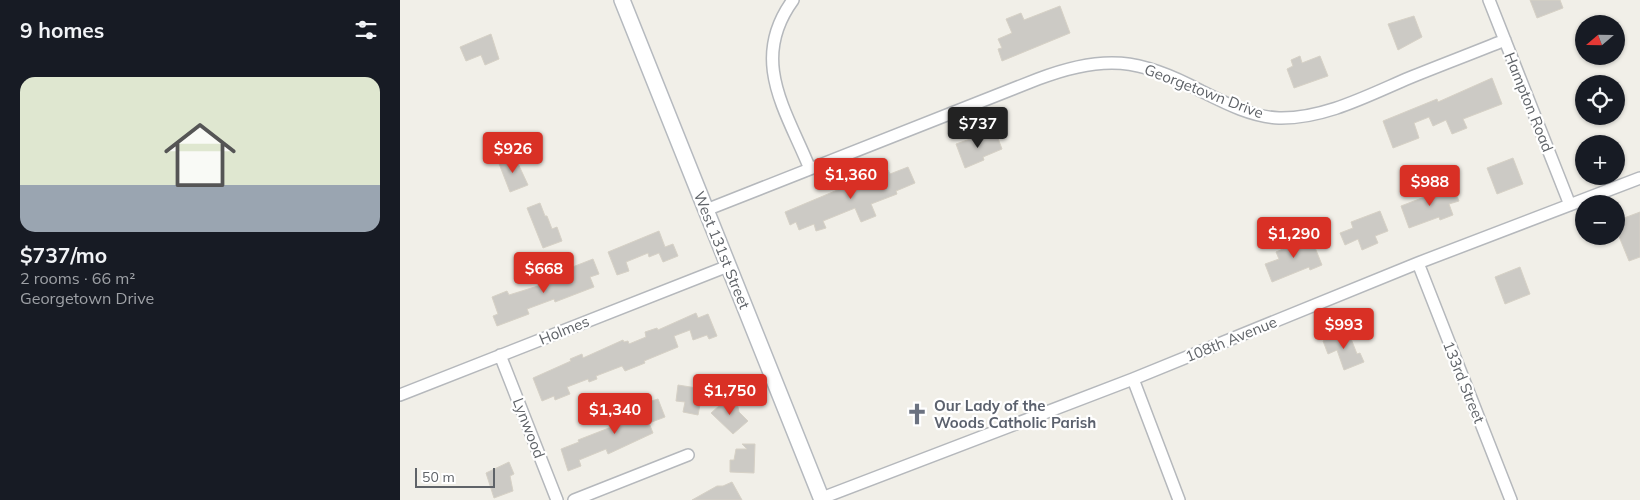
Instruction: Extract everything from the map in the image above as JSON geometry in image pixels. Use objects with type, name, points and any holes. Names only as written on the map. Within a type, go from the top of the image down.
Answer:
[{"type":"street","name":"West 131st Street","points":[[622,0],[822,499]]},
{"type":"street","points":[[793,0],[775,31],[771,64],[775,83],[810,169]]},
{"type":"street","name":"Hampton Road","points":[[1489,0],[1570,205]]},
{"type":"street","name":"Georgetown Drive","points":[[706,210],[1080,64],[1116,63],[1155,70],[1172,76],[1245,111],[1267,117],[1289,118],[1332,109],[1505,40]]},
{"type":"street","name":"108th Avenue","points":[[822,499],[1133,379],[1418,263],[1640,178]]},
{"type":"street","name":"133rd Street","points":[[1418,263],[1512,500]]},
{"type":"street","name":"Holmes","points":[[400,396],[728,266]]},
{"type":"street","name":"Lynwood","points":[[500,356],[557,500]]},
{"type":"street","points":[[1133,379],[1179,500]]},
{"type":"street","points":[[574,500],[688,455]]},
{"type":"building","points":[[1530,0],[1560,0],[1563,8],[1537,18]]},
{"type":"building","points":[[1060,6],[1070,33],[1002,61],[998,49],[1002,48],[998,39],[1012,33],[1006,19],[1021,13],[1024,20]]},
{"type":"building","points":[[1414,16],[1422,37],[1398,50],[1388,24]]},
{"type":"building","points":[[491,34],[499,59],[485,65],[481,55],[466,61],[460,47]]},
{"type":"building","points":[[1300,56],[1302,63],[1320,56],[1328,76],[1294,88],[1287,69],[1293,66],[1291,60]]},
{"type":"building","points":[[1492,78],[1502,104],[1463,119],[1467,128],[1452,134],[1446,120],[1433,126],[1429,117],[1414,123],[1419,138],[1393,148],[1383,121],[1437,99],[1438,102]]},
{"type":"building","points":[[996,133],[1002,149],[983,157],[984,160],[965,168],[956,144],[976,137],[977,140]]},
{"type":"building","points":[[514,155],[528,185],[510,192],[498,161]]},
{"type":"building","points":[[1513,158],[1523,184],[1497,194],[1487,168]]},
{"type":"building","points":[[908,167],[915,183],[896,191],[897,194],[871,204],[876,216],[861,222],[855,208],[823,221],[826,228],[816,231],[814,224],[799,230],[796,222],[790,225],[785,212],[847,186],[848,189],[888,170],[890,174]]},
{"type":"building","points":[[1453,186],[1459,201],[1449,204],[1453,215],[1440,220],[1439,217],[1409,228],[1401,206]]},
{"type":"building","points":[[540,203],[552,229],[557,227],[562,241],[543,248],[527,208]]},
{"type":"building","points":[[1380,211],[1388,231],[1375,236],[1378,243],[1362,250],[1358,239],[1345,245],[1340,233],[1353,228],[1351,222]]},
{"type":"building","points":[[1640,212],[1640,257],[1629,261],[1622,245],[1625,245],[1625,218]]},
{"type":"building","points":[[659,231],[665,247],[673,244],[678,256],[663,262],[659,253],[649,257],[648,253],[626,262],[629,271],[617,275],[608,252]]},
{"type":"building","points":[[1301,235],[1312,240],[1322,265],[1310,270],[1309,267],[1272,282],[1265,264],[1279,259],[1276,252],[1290,246],[1297,236]]},
{"type":"building","points":[[593,259],[599,274],[590,277],[594,287],[555,302],[554,299],[527,309],[529,314],[497,326],[493,316],[498,314],[492,297],[507,291],[509,295],[541,285],[542,287],[573,275],[570,268]]},
{"type":"building","points":[[1520,267],[1530,294],[1505,304],[1495,277]]},
{"type":"building","points":[[696,313],[698,318],[708,314],[717,336],[709,339],[707,335],[693,340],[690,330],[674,336],[678,347],[644,361],[645,363],[625,371],[622,366],[596,376],[597,379],[589,382],[588,379],[567,387],[570,394],[555,400],[554,396],[542,401],[533,378],[582,354],[583,358],[623,340],[624,342],[628,341],[629,344],[646,337],[645,332],[657,328],[658,330]]},
{"type":"building","points":[[1348,331],[1357,354],[1360,353],[1364,362],[1344,370],[1337,350],[1328,354],[1323,341]]},
{"type":"building","points":[[678,385],[703,389],[698,415],[683,412],[685,402],[676,401]]},
{"type":"building","points":[[728,398],[731,402],[737,402],[739,412],[748,421],[733,434],[711,413]]},
{"type":"building","points":[[658,399],[665,417],[649,423],[653,433],[608,454],[606,449],[579,460],[581,466],[568,471],[561,449],[579,442],[578,440],[632,419],[628,408]]},
{"type":"building","points":[[742,444],[755,444],[754,473],[730,472],[730,460],[734,460],[736,449],[747,449]]},
{"type":"building","points":[[509,462],[514,474],[510,476],[513,491],[494,498],[486,473]]},
{"type":"building","points":[[732,482],[742,500],[692,500],[717,486],[723,486]]},
{"type":"place","name":"Our Lady of the Woods Catholic Parish","points":[[917,414]]}]
